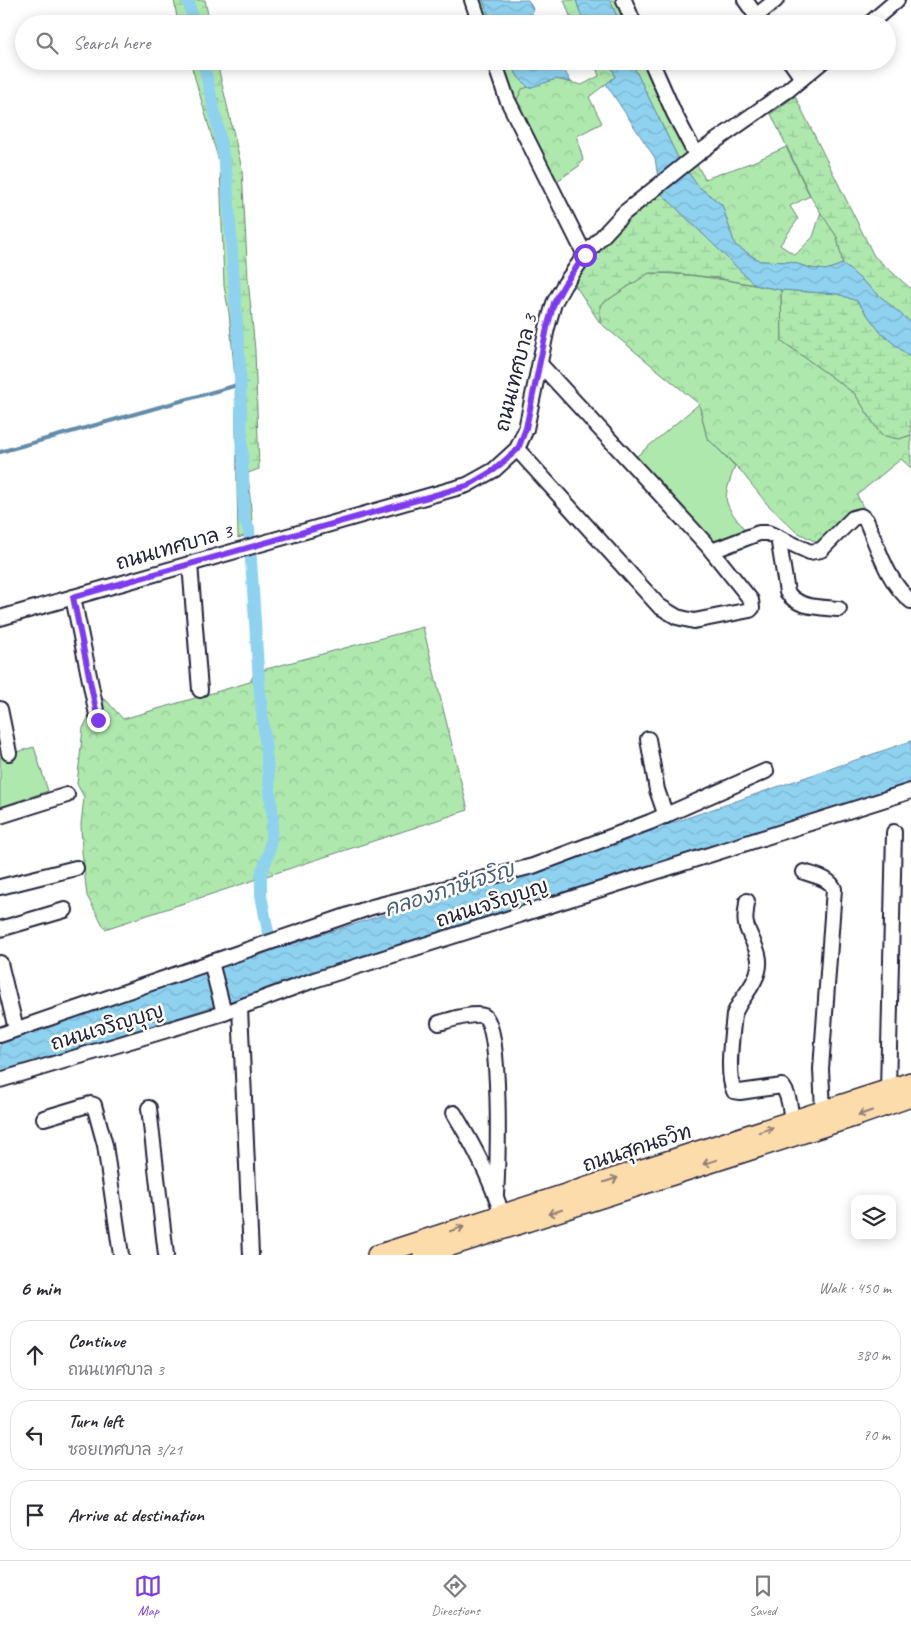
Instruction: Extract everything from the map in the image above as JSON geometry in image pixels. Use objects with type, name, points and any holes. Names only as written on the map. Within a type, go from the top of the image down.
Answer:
[{"type":"main road","name":"ถนนสุคนธวิท","points":[[430,1250],[502,1215],[911,1082]]},
{"type":"main road","name":"ถนนสุคนธวิท","points":[[377,1255],[430,1250],[860,1115],[911,1097]]},
{"type":"street","points":[[472,0],[477,15]]},
{"type":"street","points":[[624,0],[630,15]]},
{"type":"street","points":[[745,0],[756,15]]},
{"type":"street","points":[[763,15],[776,0]]},
{"type":"street","points":[[880,15],[897,0]]},
{"type":"street","points":[[497,70],[507,99],[585,255]]},
{"type":"street","points":[[655,70],[692,158]]},
{"type":"street","points":[[796,70],[802,78]]},
{"type":"street","name":"ถนนเทศบาล 3","points":[[0,618],[467,486],[494,470],[518,449],[526,428],[554,303],[585,255],[624,213],[657,186],[812,70]]},
{"type":"street","points":[[518,449],[660,606],[670,614],[694,621],[750,610],[752,608],[751,600],[712,551],[540,364]]},
{"type":"street","points":[[712,551],[759,533],[768,533],[810,552],[821,550],[853,518],[861,516],[866,520],[887,570],[911,601]]},
{"type":"street","points":[[778,538],[787,592],[791,599],[804,605],[839,610]]},
{"type":"street","points":[[190,564],[200,690]]},
{"type":"street","points":[[73,597],[98,720]]},
{"type":"street","points":[[0,709],[9,752]]},
{"type":"street","points":[[648,739],[657,790],[666,816]]},
{"type":"street","points":[[0,1035],[212,964],[372,907],[533,866],[666,816],[766,771]]},
{"type":"street","name":"ถนนเจริญบุญ","points":[[0,1080],[224,1010],[240,1008],[314,980],[911,791]]},
{"type":"street","points":[[0,816],[67,795]]},
{"type":"street","points":[[888,1090],[894,832]]},
{"type":"street","points":[[0,887],[76,868]]},
{"type":"street","points":[[804,872],[832,883],[834,889],[821,1069],[823,1111]]},
{"type":"street","points":[[747,900],[745,922],[756,945],[759,958],[758,971],[750,991],[736,1008],[734,1015],[730,1060],[731,1086],[734,1091],[740,1092],[782,1086],[786,1090],[789,1100],[792,1121]]},
{"type":"street","points":[[0,929],[65,910]]},
{"type":"street","points":[[0,963],[16,1030]]},
{"type":"street","points":[[212,964],[224,1010]]},
{"type":"street","points":[[240,1008],[250,1255]]},
{"type":"street","points":[[439,1023],[474,1015],[484,1016],[489,1022],[493,1037],[496,1077],[496,1194]]},
{"type":"street","points":[[44,1118],[91,1104],[94,1105],[105,1145],[121,1255]]},
{"type":"street","points":[[149,1108],[166,1255]]},
{"type":"street","points":[[454,1113],[470,1140],[496,1194],[502,1215]]},
{"type":"green space","points":[[174,0],[205,0],[208,15],[176,15]]},
{"type":"green space","points":[[475,0],[483,0],[489,15],[481,15]]},
{"type":"green space","points":[[564,0],[576,0],[581,15],[570,15]]},
{"type":"green space","points":[[610,0],[621,0],[628,15],[616,15]]},
{"type":"green space","points":[[193,70],[219,70],[242,169],[248,279],[255,350],[259,469],[248,473],[253,533],[238,538],[235,379],[229,313],[224,286],[220,165]]},
{"type":"green space","points":[[502,70],[514,70],[529,88],[522,90],[515,104]]},
{"type":"green space","points":[[597,70],[613,70],[615,77],[589,97],[602,123],[577,136],[583,160],[579,166],[554,183],[515,104],[522,89],[556,79],[582,85],[599,76]]},
{"type":"green space","points":[[635,70],[652,70],[687,151],[680,162]]},
{"type":"green space","points":[[795,96],[874,256],[911,289],[911,323],[843,264],[837,237],[813,201],[771,114]]},
{"type":"green space","points":[[786,147],[810,196],[790,206],[798,219],[780,245],[795,255],[813,237],[821,212],[837,237],[843,264],[826,270],[810,268],[791,262],[760,261],[735,245],[722,205],[698,186],[687,171],[697,165],[705,179],[753,162]]},
{"type":"green space","points":[[660,192],[755,285],[717,278],[672,273],[649,273],[600,305],[600,323],[575,285],[581,271],[612,234]]},
{"type":"green space","points":[[649,273],[699,276],[781,290],[782,341],[855,394],[881,435],[899,439],[911,435],[911,468],[901,459],[857,495],[864,509],[818,543],[795,531],[767,504],[740,470],[707,438],[699,404],[600,323],[600,305]]},
{"type":"green space","points":[[781,290],[838,294],[857,301],[881,333],[911,358],[911,435],[899,439],[881,435],[855,394],[782,341]]},
{"type":"green space","points":[[699,404],[707,438],[735,466],[726,494],[727,501],[732,513],[746,531],[709,556],[626,465]]},
{"type":"green space","points":[[423,627],[468,810],[105,929],[87,896],[82,852],[81,824],[84,797],[77,784],[83,728],[89,716],[85,693],[106,700],[123,719],[250,682],[255,672]]},
{"type":"green space","points":[[34,747],[48,791],[0,807],[0,757]]},
{"type":"water","points":[[483,0],[528,0],[533,9],[532,15],[489,15]]},
{"type":"water","points":[[576,0],[610,0],[616,15],[581,15]]},
{"type":"water","points":[[514,70],[564,70],[571,82],[556,79],[529,88]]},
{"type":"water","points":[[613,70],[635,70],[680,162],[698,186],[722,205],[735,245],[760,261],[791,262],[810,268],[826,270],[843,264],[911,323],[911,358],[881,333],[857,301],[838,294],[781,290],[755,285],[660,192],[655,158],[606,84],[615,77]]},
{"type":"water","points":[[911,741],[911,782],[0,1075],[0,1043],[53,1026],[72,1013],[640,834]]},
{"type":"waterway","points":[[188,0],[192,15]]},
{"type":"waterway","points":[[205,70],[227,177],[240,368],[244,520],[249,529],[259,683],[273,819],[269,853],[261,874],[261,895],[268,932]]},
{"type":"waterway","points":[[0,452],[241,384]]},
{"type":"route","points":[[98,720],[73,597],[467,486],[494,470],[518,449],[526,428],[554,303],[585,255]]},
{"type":"water label","name":"คลองภาษีเจริญ","points":[[449,889]]}]
